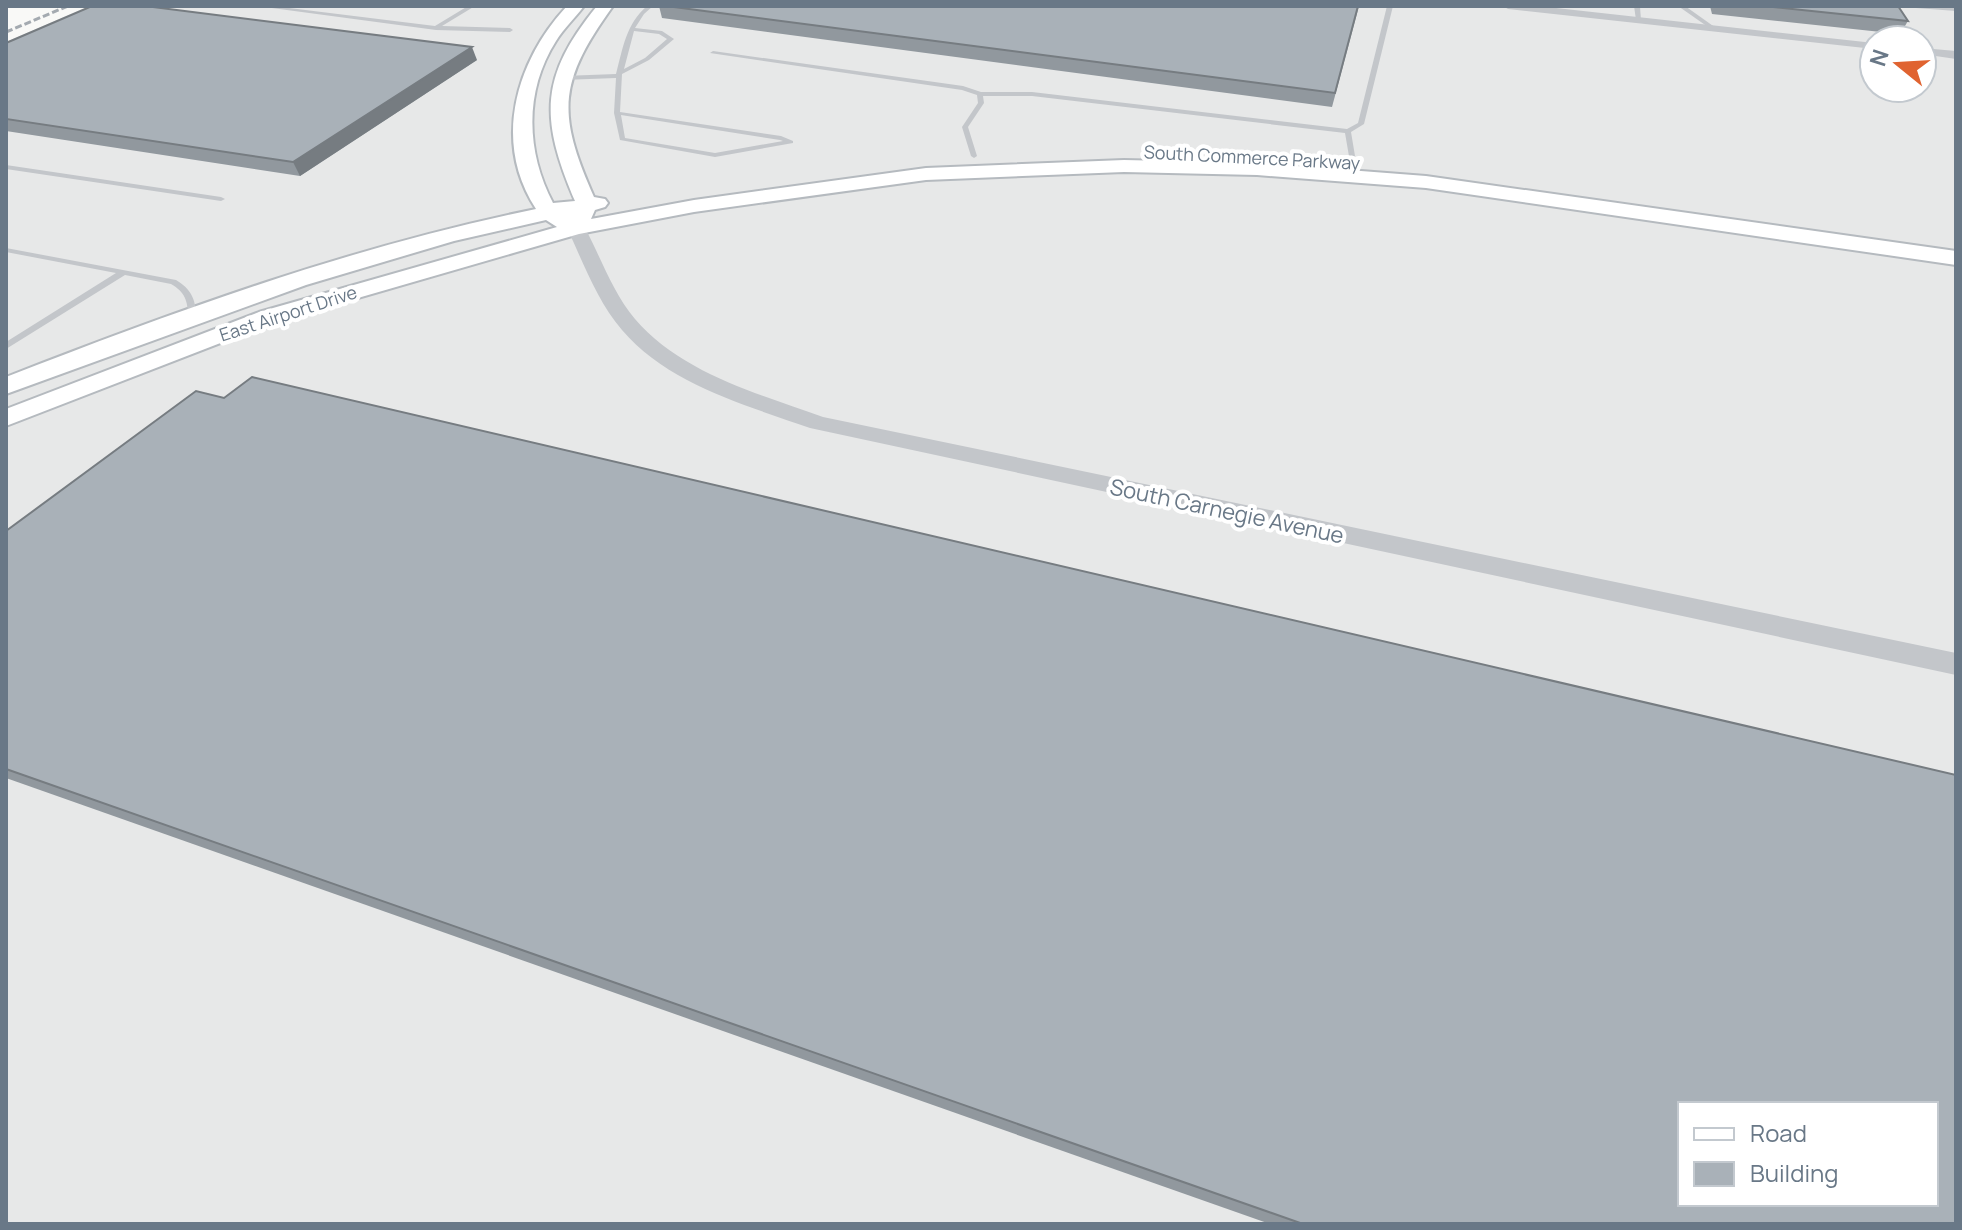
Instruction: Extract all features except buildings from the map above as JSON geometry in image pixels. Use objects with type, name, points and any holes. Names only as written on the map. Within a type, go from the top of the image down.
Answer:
[{"type":"main road","points":[[576,6],[540,52],[525,88],[521,133],[524,162],[546,213],[576,228],[587,205],[568,165],[558,124],[559,90],[573,49],[605,6]]},
{"type":"main road","name":"South Commerce Parkway","points":[[546,213],[774,176],[891,162],[974,156],[1176,152],[1441,170],[1956,242]]},
{"type":"main road","name":"South Commerce Parkway","points":[[576,228],[824,186],[926,174],[1110,166],[1227,168],[1426,182],[1956,258]]},
{"type":"main road","name":"East Airport Drive","points":[[6,386],[192,317],[372,259],[546,213]]},
{"type":"main road","name":"East Airport Drive","points":[[6,418],[267,317],[576,228]]},
{"type":"street","points":[[1508,6],[1858,44]]},
{"type":"street","name":"South Carnegie Avenue","points":[[576,228],[616,307],[649,345],[703,378],[818,423],[1956,664]]},
{"type":"lane","points":[[260,6],[436,28],[510,30]]},
{"type":"lane","points":[[436,28],[472,6]]},
{"type":"lane","points":[[617,113],[791,142],[715,155],[622,139],[617,113],[619,74],[636,18],[650,6]]},
{"type":"lane","points":[[713,53],[963,88],[980,94],[1032,94],[1348,131],[1361,124],[1390,6]]},
{"type":"lane","points":[[1637,6],[1639,20]]},
{"type":"lane","points":[[1681,6],[1713,28]]},
{"type":"lane","points":[[1916,6],[1955,8]]},
{"type":"lane","points":[[563,78],[619,74],[647,59],[671,39],[660,32],[631,29]]},
{"type":"lane","points":[[974,156],[965,127],[981,103],[980,94]]},
{"type":"lane","points":[[1348,131],[1353,162]]},
{"type":"lane","points":[[6,167],[221,199]]},
{"type":"lane","points":[[6,250],[173,282],[186,288],[192,298],[192,317]]},
{"type":"lane","points":[[6,346],[19,341],[124,272]]},
{"type":"shaded area","points":[[89,6],[1956,6],[1956,1224],[6,1224],[6,42]]},
{"type":"railway","points":[[6,32],[68,6]]}]
